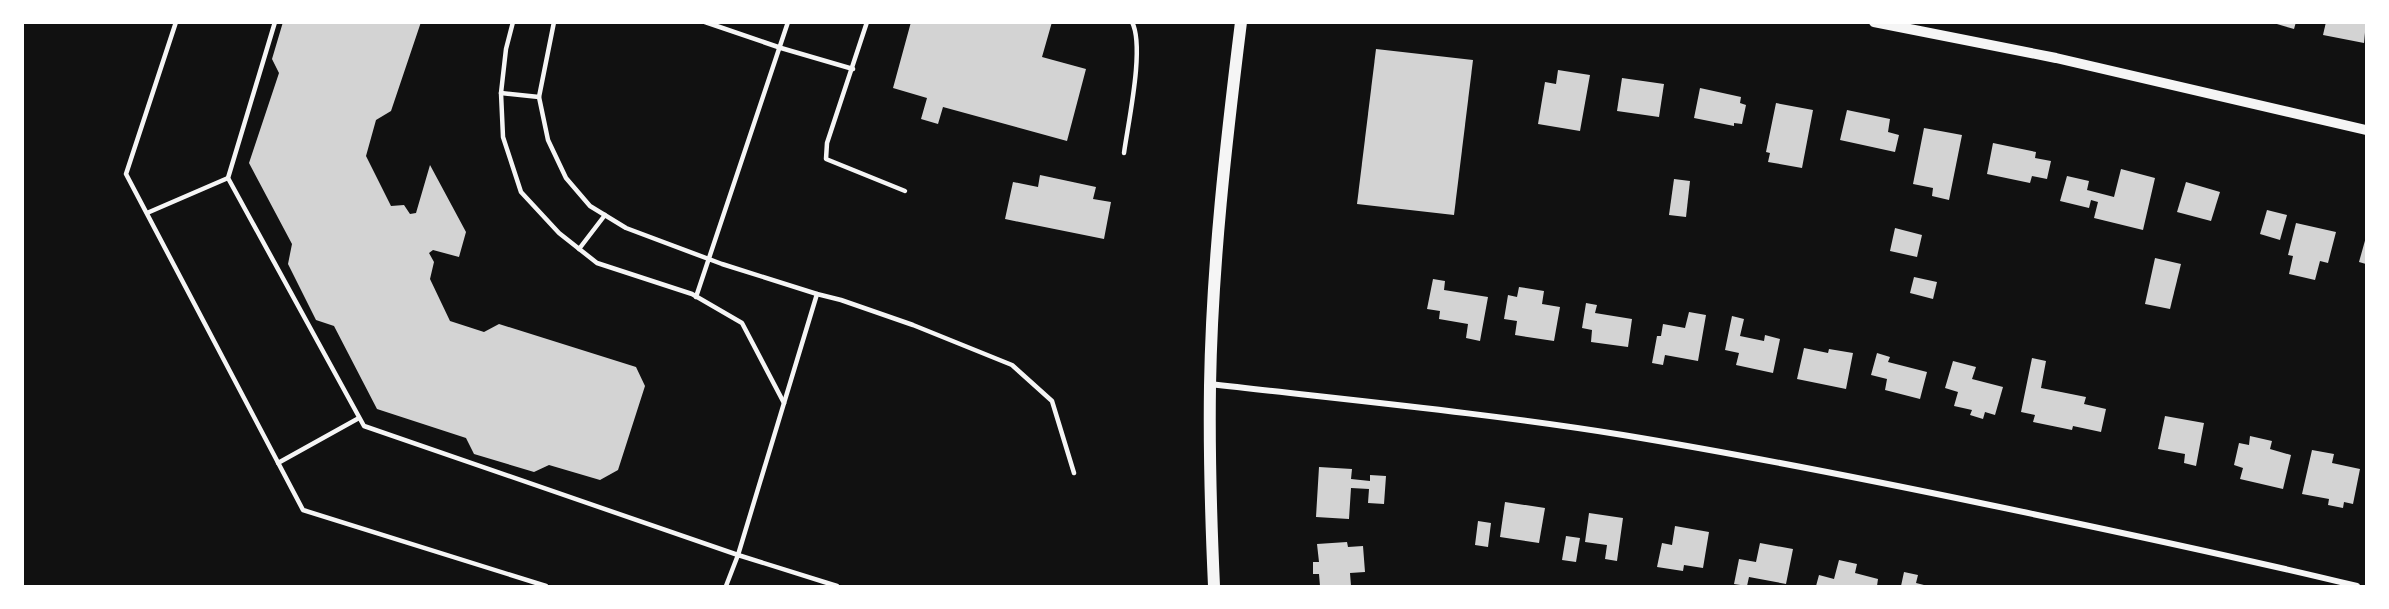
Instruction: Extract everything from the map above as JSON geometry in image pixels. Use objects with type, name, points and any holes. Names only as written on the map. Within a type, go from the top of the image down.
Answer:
[{"type":"main road","points":[[1214,586],[1210,476],[1210,384],[1222,203],[1241,22]]},
{"type":"street","points":[[1874,22],[2056,58],[2367,129]]},
{"type":"street","points":[[1210,384],[1504,418],[1748,457],[2127,533],[2357,586]]},
{"type":"lane","points":[[176,22],[126,174],[303,510],[546,586]]},
{"type":"lane","points":[[275,22],[228,178],[364,426],[738,555],[837,586]]},
{"type":"lane","points":[[513,22],[506,49],[501,93],[503,137],[521,192],[559,233],[597,263],[696,297],[742,323],[784,402]]},
{"type":"lane","points":[[554,22],[540,97],[548,140],[566,178],[590,206],[626,228],[710,259],[842,300],[913,325],[1012,365],[1052,401],[1074,474]]},
{"type":"lane","points":[[705,22],[852,69]]},
{"type":"lane","points":[[696,297],[788,22]]},
{"type":"lane","points":[[867,22],[827,143],[826,159],[905,191]]},
{"type":"lane","points":[[1124,153],[1137,50],[1136,30],[1132,22]]},
{"type":"lane","points":[[501,93],[540,97]]},
{"type":"lane","points":[[147,213],[228,178]]},
{"type":"lane","points":[[579,249],[605,215]]},
{"type":"lane","points":[[726,586],[738,555],[817,294]]},
{"type":"lane","points":[[278,463],[359,418]]},
{"type":"building","points":[[283,22],[421,22],[391,111],[376,120],[366,156],[391,206],[404,205],[410,214],[416,213],[430,165],[466,232],[459,257],[433,250],[429,253],[434,262],[430,279],[450,321],[484,332],[499,324],[636,367],[645,386],[618,470],[600,480],[549,465],[534,472],[474,454],[466,438],[377,409],[334,326],[316,320],[288,264],[292,244],[249,163],[279,73],[272,59]]},
{"type":"building","points":[[911,22],[1052,22],[1042,57],[1086,69],[1067,141],[943,107],[938,124],[921,119],[927,98],[893,88]]},
{"type":"building","points":[[2270,22],[2296,22],[2294,29]]},
{"type":"building","points":[[2326,22],[2366,22],[2364,43],[2323,35]]},
{"type":"building","points":[[1376,49],[1473,60],[1454,215],[1357,204]]},
{"type":"building","points":[[1558,70],[1590,75],[1580,131],[1538,124],[1545,82],[1556,84]]},
{"type":"building","points":[[1622,78],[1664,84],[1659,117],[1617,111]]},
{"type":"building","points":[[1700,88],[1741,97],[1740,103],[1746,105],[1742,124],[1734,123],[1734,126],[1694,118]]},
{"type":"building","points":[[1776,103],[1813,110],[1802,168],[1768,162],[1770,153],[1766,152]]},
{"type":"building","points":[[1847,110],[1890,119],[1888,132],[1899,135],[1895,152],[1840,140]]},
{"type":"building","points":[[1924,128],[1962,135],[1949,200],[1932,196],[1933,188],[1913,184]]},
{"type":"building","points":[[1993,143],[2036,152],[2035,158],[2051,161],[2047,179],[2032,176],[2030,183],[1987,174]]},
{"type":"building","points":[[2121,169],[2155,178],[2143,230],[2094,218],[2098,202],[2091,200],[2089,208],[2060,201],[2067,176],[2089,181],[2087,190],[2114,197]]},
{"type":"building","points":[[1040,175],[1096,187],[1093,199],[1111,202],[1104,239],[1005,219],[1013,182],[1038,187]]},
{"type":"building","points":[[1674,179],[1690,181],[1686,217],[1669,215]]},
{"type":"building","points":[[2186,182],[2220,192],[2211,221],[2177,212]]},
{"type":"building","points":[[2267,210],[2287,215],[2280,240],[2260,234]]},
{"type":"building","points":[[2296,223],[2336,232],[2328,263],[2320,261],[2315,280],[2289,274],[2293,256],[2288,255]]},
{"type":"building","points":[[1895,228],[1922,235],[1917,257],[1890,251]]},
{"type":"building","points":[[2366,237],[2366,264],[2359,262]]},
{"type":"building","points":[[2155,258],[2181,264],[2170,309],[2145,304]]},
{"type":"building","points":[[1914,277],[1937,282],[1933,299],[1910,293]]},
{"type":"building","points":[[1433,279],[1445,281],[1444,290],[1488,297],[1480,341],[1466,338],[1468,324],[1439,319],[1440,311],[1427,309]]},
{"type":"building","points":[[1519,287],[1544,291],[1542,304],[1560,307],[1554,341],[1515,335],[1517,321],[1504,319],[1508,295],[1517,297]]},
{"type":"building","points":[[1586,303],[1597,305],[1595,313],[1632,319],[1628,347],[1591,342],[1592,330],[1582,328]]},
{"type":"building","points":[[1689,312],[1706,315],[1698,361],[1665,355],[1663,365],[1652,363],[1657,336],[1661,336],[1663,324],[1685,328]]},
{"type":"building","points":[[1732,316],[1744,319],[1740,336],[1764,341],[1765,335],[1780,339],[1773,373],[1736,365],[1739,353],[1725,350]]},
{"type":"building","points":[[1804,348],[1828,353],[1829,349],[1853,353],[1846,389],[1797,379]]},
{"type":"building","points":[[1877,353],[1890,357],[1888,362],[1927,372],[1920,399],[1885,390],[1887,379],[1871,375]]},
{"type":"building","points":[[2032,358],[2046,361],[2041,388],[2086,397],[2084,404],[2106,409],[2101,432],[2073,426],[2072,430],[2033,422],[2035,415],[2021,412]]},
{"type":"building","points":[[1953,361],[1976,367],[1972,379],[2003,387],[1995,415],[1985,412],[1983,419],[1970,415],[1972,410],[1954,406],[1958,392],[1945,388]]},
{"type":"building","points":[[2165,416],[2204,423],[2196,466],[2184,463],[2185,454],[2158,449]]},
{"type":"building","points":[[2250,436],[2272,441],[2270,449],[2291,455],[2283,489],[2240,479],[2243,468],[2234,465],[2239,443],[2249,445]]},
{"type":"building","points":[[2312,450],[2334,454],[2332,463],[2360,469],[2353,504],[2344,502],[2343,508],[2328,505],[2329,499],[2302,494]]},
{"type":"building","points":[[1319,467],[1352,469],[1351,479],[1370,481],[1370,475],[1386,476],[1384,504],[1368,503],[1369,489],[1351,488],[1349,519],[1316,517]]},
{"type":"building","points":[[1505,502],[1545,508],[1539,543],[1500,537]]},
{"type":"building","points":[[1589,513],[1623,518],[1617,561],[1605,559],[1607,545],[1585,542]]},
{"type":"building","points":[[1478,521],[1491,523],[1488,547],[1475,545]]},
{"type":"building","points":[[1675,526],[1709,532],[1703,568],[1684,565],[1683,571],[1657,567],[1662,543],[1672,545]]},
{"type":"building","points":[[1566,536],[1580,538],[1576,562],[1562,560]]},
{"type":"building","points":[[1347,542],[1348,547],[1363,546],[1365,572],[1350,573],[1351,586],[1320,586],[1319,574],[1313,574],[1313,562],[1319,562],[1317,544]]},
{"type":"building","points":[[1760,543],[1793,549],[1786,584],[1749,577],[1747,586],[1734,584],[1739,559],[1756,562]]},
{"type":"building","points":[[1839,560],[1857,564],[1855,573],[1878,579],[1877,586],[1816,586],[1819,575],[1834,579]]},
{"type":"building","points":[[1904,572],[1918,575],[1916,583],[1928,586],[1901,586]]}]
